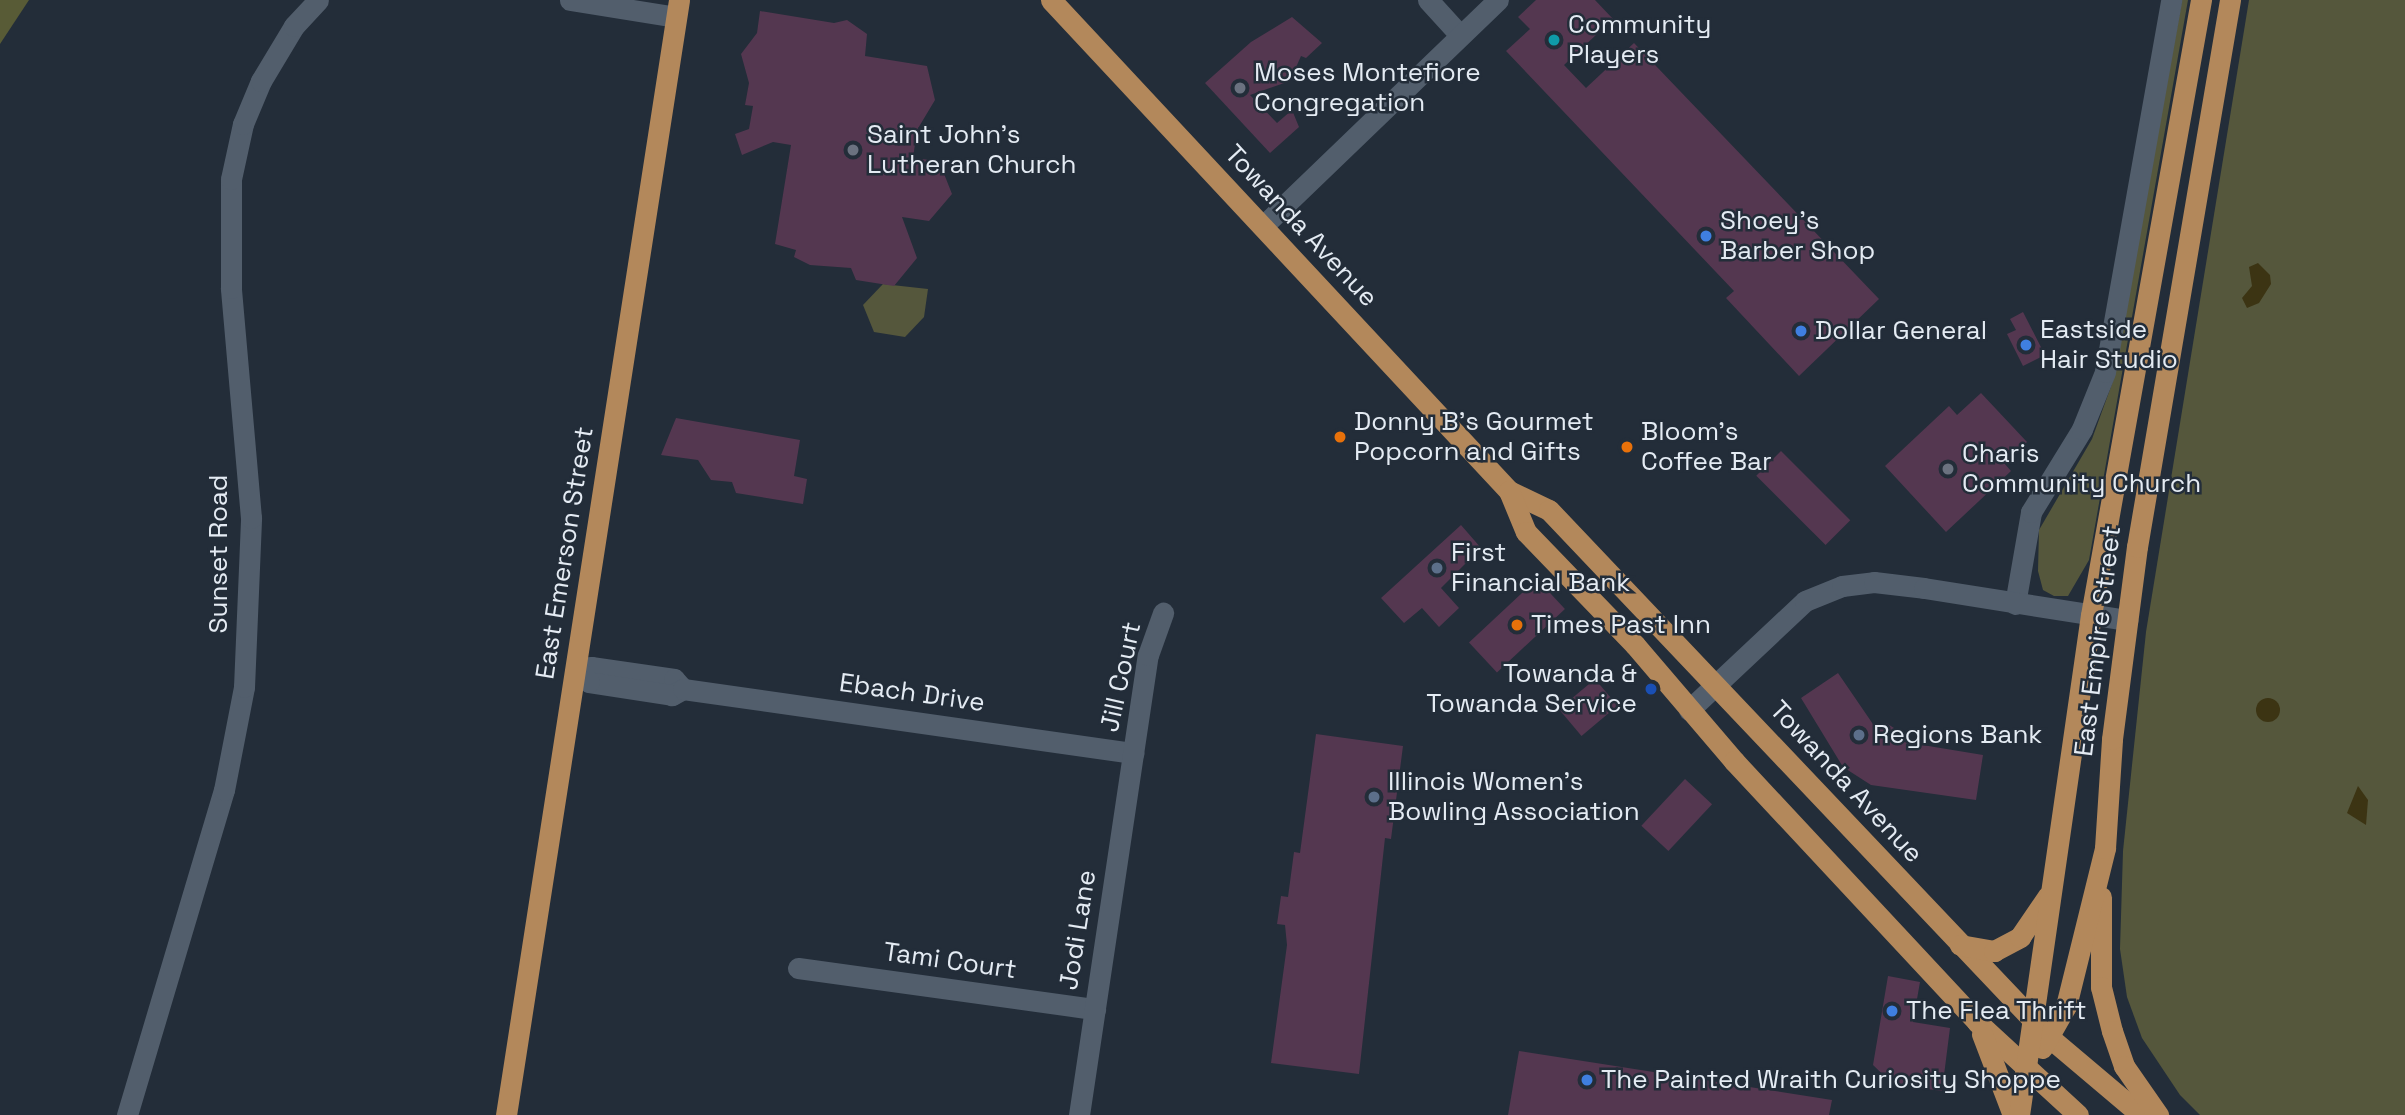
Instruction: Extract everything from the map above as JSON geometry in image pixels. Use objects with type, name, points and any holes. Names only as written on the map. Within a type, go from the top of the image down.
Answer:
[{"type":"main road","name":"Towanda Avenue","points":[[1051,0],[1509,491],[1526,532],[1635,645],[1689,710],[1977,1022],[2078,1115]]},
{"type":"main road","name":"East Empire Street","points":[[2020,1115],[2091,615],[2201,0]]},
{"type":"main road","name":"East Empire Street","points":[[2026,1069],[2050,1038],[2066,1006],[2105,848],[2127,620],[2230,0]]},
{"type":"main road","name":"East Emerson Street","points":[[506,1115],[578,672],[678,8]]},
{"type":"main road","name":"Towanda Avenue","points":[[1509,491],[1549,510],[2050,1038],[2141,1115]]},
{"type":"main road","points":[[2105,848],[2098,926],[2101,987],[2124,1066],[2158,1115]]},
{"type":"main road","points":[[1960,945],[1994,951],[2020,937],[2052,891]]},
{"type":"main road","points":[[1977,1022],[2012,1115]]},
{"type":"street","name":"Sunset Road","points":[[127,1115],[224,790],[244,687],[252,530],[231,288],[231,179],[243,124],[261,81],[294,26],[318,0]]},
{"type":"street","points":[[570,0],[678,8]]},
{"type":"street","points":[[1428,0],[1460,35]]},
{"type":"street","points":[[1263,226],[1498,0]]},
{"type":"street","points":[[2015,604],[2031,512],[2082,429],[2105,372],[2171,0]]},
{"type":"street","points":[[1689,710],[1805,601],[1842,586],[1874,582],[2127,620]]},
{"type":"street","name":"Jill Court","points":[[1133,753],[1148,655],[1163,613]]},
{"type":"street","name":"Ebach Drive","points":[[578,672],[589,682],[672,695],[683,689],[1133,753]]},
{"type":"street","name":"Jodi Lane","points":[[1079,1115],[1133,753]]},
{"type":"street","name":"Tami Court","points":[[798,968],[1095,1010]]},
{"type":"green space","points":[[0,0],[29,0],[0,44]]},
{"type":"green space","points":[[2182,0],[2188,0],[2089,560],[2068,596],[2054,596],[2043,590],[2038,571],[2039,530],[2092,439],[2113,381]]},
{"type":"green space","points":[[2249,0],[2405,0],[2405,1115],[2200,1115],[2180,1095],[2142,1038],[2127,997],[2120,949],[2123,851],[2146,632]]},
{"type":"green space","points":[[883,284],[928,289],[924,317],[905,337],[874,332],[863,305]]},
{"type":"sand","points":[[2258,263],[2270,275],[2271,284],[2259,303],[2247,308],[2242,298],[2252,286],[2249,267]]},
{"type":"sand","points":[[2268,698],[2279,705],[2280,710],[2273,721],[2268,722],[2257,715],[2256,710],[2263,699]]},
{"type":"sand","points":[[2358,786],[2368,800],[2366,825],[2347,813]]},
{"type":"building","points":[[1536,0],[1595,0],[1613,19],[1564,65],[1586,88],[1634,43],[1879,299],[1799,376],[1726,298],[1734,291],[1506,51],[1530,29],[1518,17]]},
{"type":"building","name":"Saint John's Lutheran Church","points":[[760,11],[834,23],[847,20],[867,34],[865,56],[927,66],[935,100],[917,130],[913,158],[939,161],[952,194],[929,221],[902,217],[917,258],[894,286],[856,280],[851,268],[810,265],[794,257],[796,250],[775,244],[791,145],[773,142],[742,155],[735,134],[749,129],[753,106],[745,105],[749,83],[741,54],[757,33]]},
{"type":"building","name":"Moses Montefiore Congregation","points":[[1292,17],[1322,43],[1306,58],[1301,56],[1290,81],[1250,95],[1277,123],[1292,110],[1299,127],[1270,153],[1205,83],[1251,42]]},
{"type":"building","name":"Eastside Hair Studio","points":[[2023,312],[2045,355],[2023,366],[2007,334],[2016,330],[2010,319]]},
{"type":"building","name":"Charis Community Church","points":[[1981,393],[2027,442],[2004,463],[2011,471],[1946,532],[1885,466],[1949,406],[1957,415]]},
{"type":"building","points":[[676,418],[800,440],[794,476],[807,479],[803,504],[736,493],[732,482],[711,480],[698,460],[661,455]]},
{"type":"building","points":[[1781,451],[1850,520],[1826,545],[1756,476]]},
{"type":"building","name":"First Financial Bank","points":[[1461,525],[1481,548],[1441,588],[1459,608],[1439,627],[1422,608],[1404,623],[1381,598]]},
{"type":"building","name":"Times Past Inn","points":[[1537,579],[1565,609],[1497,672],[1469,642]]},
{"type":"building","name":"Regions Bank","points":[[1838,673],[1877,730],[1886,723],[1894,728],[1892,740],[1983,755],[1976,800],[1871,785],[1843,767],[1801,698]]},
{"type":"building","points":[[1595,679],[1617,706],[1581,736],[1559,709]]},
{"type":"building","points":[[1316,734],[1403,746],[1391,839],[1385,838],[1359,1074],[1271,1063],[1287,945],[1285,925],[1277,924],[1281,896],[1288,897],[1294,852],[1300,853]]},
{"type":"building","points":[[1685,779],[1712,804],[1668,851],[1641,826]]},
{"type":"building","points":[[1888,976],[1920,982],[1913,1022],[1950,1028],[1942,1091],[1904,1086],[1899,1090],[1873,1065]]},
{"type":"building","points":[[1519,1051],[1832,1100],[1829,1115],[1508,1115]]},
{"type":"place","name":"Community Players","points":[[1554,40]]},
{"type":"place","name":"Moses Montefiore Congregation","points":[[1240,88]]},
{"type":"place","name":"Saint John's Lutheran Church","points":[[853,150]]},
{"type":"place","name":"Shoey's Barber Shop","points":[[1706,236]]},
{"type":"place","name":"Dollar General","points":[[1801,331]]},
{"type":"place","name":"Eastside Hair Studio","points":[[2026,345]]},
{"type":"place","name":"Donny B's Gourmet Popcorn and Gifts","points":[[1340,437]]},
{"type":"place","name":"Bloom's Coffee Bar","points":[[1627,447]]},
{"type":"place","name":"Charis Community Church","points":[[1948,469]]},
{"type":"place","name":"First Financial Bank","points":[[1437,568]]},
{"type":"place","name":"Times Past Inn","points":[[1517,625]]},
{"type":"place","name":"Towanda & Towanda Service","points":[[1651,689]]},
{"type":"place","name":"Regions Bank","points":[[1859,735]]},
{"type":"place","name":"Illinois Women's Bowling Association","points":[[1374,797]]},
{"type":"place","name":"The Flea Thrift","points":[[1892,1011]]},
{"type":"place","name":"The Painted Wraith Curiosity Shoppe","points":[[1587,1080]]}]
